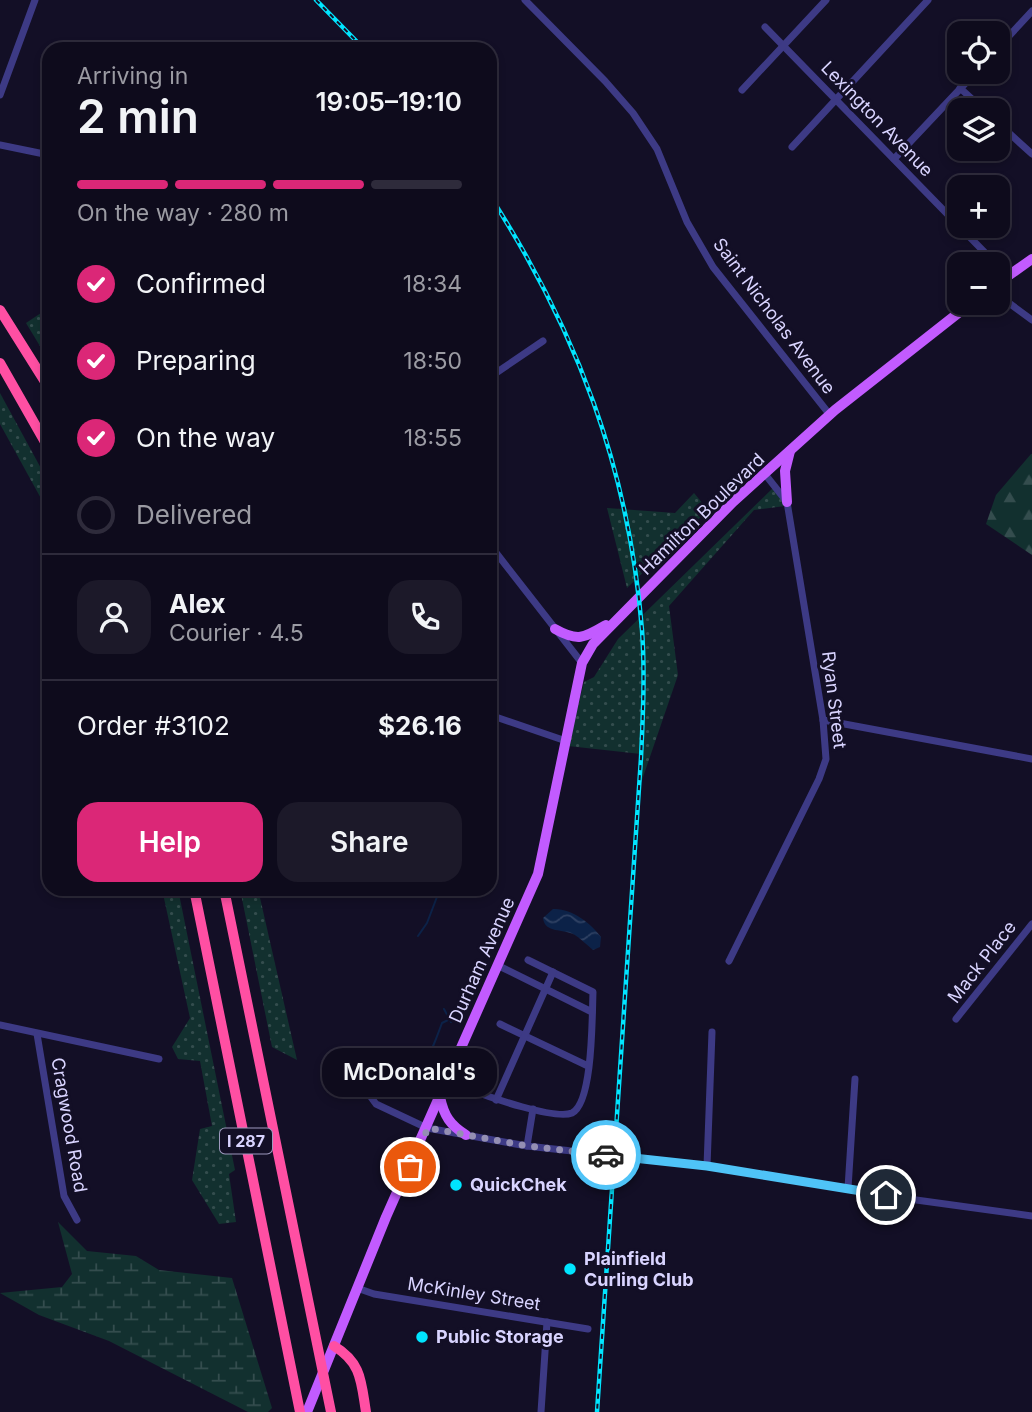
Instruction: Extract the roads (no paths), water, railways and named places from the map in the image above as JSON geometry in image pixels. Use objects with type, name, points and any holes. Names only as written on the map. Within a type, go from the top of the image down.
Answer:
[{"type":"highway","points":[[0,310],[42,377]]},
{"type":"highway","points":[[0,363],[42,437]]},
{"type":"highway","name":"I 287","points":[[195,896],[300,1412]]},
{"type":"highway","name":"I 287","points":[[225,896],[330,1408]]},
{"type":"highway","points":[[334,1346],[350,1357],[358,1370],[366,1412]]},
{"type":"main road","points":[[1010,274],[1032,259]]},
{"type":"main road","name":"Hamilton Boulevard","points":[[582,663],[593,644],[764,473],[830,415],[956,315]]},
{"type":"main road","points":[[787,502],[785,471],[790,451]]},
{"type":"main road","points":[[555,629],[570,637],[580,638],[619,618]]},
{"type":"main road","name":"Durham Avenue","points":[[307,1412],[357,1288],[538,874],[582,663]]},
{"type":"main road","points":[[440,1096],[445,1117],[453,1127],[466,1135]]},
{"type":"street","points":[[0,95],[35,0]]},
{"type":"street","name":"Saint Nicholas Avenue","points":[[525,0],[605,82],[638,121],[657,149],[687,222],[712,264],[830,415]]},
{"type":"street","points":[[742,90],[826,0]]},
{"type":"street","points":[[792,147],[928,0]]},
{"type":"street","points":[[1010,35],[1032,11]]},
{"type":"street","points":[[1024,20],[1032,28]]},
{"type":"street","name":"Lexington Avenue","points":[[765,27],[984,252]]},
{"type":"street","points":[[894,159],[964,84]]},
{"type":"street","points":[[960,88],[971,98]]},
{"type":"street","points":[[1010,133],[1032,154]]},
{"type":"street","points":[[0,145],[42,154]]},
{"type":"street","points":[[1010,304],[1032,320]]},
{"type":"street","points":[[497,372],[543,341]]},
{"type":"street","name":"Ryan Street","points":[[729,961],[819,779],[826,759],[823,720],[787,502],[764,473]]},
{"type":"street","points":[[497,554],[582,663]]},
{"type":"street","points":[[497,717],[566,741]]},
{"type":"street","points":[[823,720],[1032,759]]},
{"type":"street","name":"Mack Place","points":[[956,1019],[1032,924]]},
{"type":"street","points":[[471,1090],[496,1100],[565,1114],[582,1105],[587,1089],[593,992],[528,961]]},
{"type":"street","points":[[497,965],[592,1012]]},
{"type":"street","points":[[496,1100],[553,972]]},
{"type":"street","points":[[500,1024],[588,1066]]},
{"type":"street","name":"Cragwood Road","points":[[0,1026],[159,1059]]},
{"type":"street","points":[[707,1166],[712,1032]]},
{"type":"street","name":"Cragwood Road","points":[[37,1034],[64,1196],[77,1220]]},
{"type":"street","points":[[848,1188],[855,1079]]},
{"type":"street","points":[[332,1083],[344,1080],[358,1084],[378,1105],[428,1128],[527,1146],[707,1166],[1032,1216]]},
{"type":"street","points":[[527,1146],[533,1109]]},
{"type":"street","name":"McKinley Street","points":[[357,1288],[374,1294],[588,1329]]},
{"type":"street","points":[[541,1412],[547,1322]]},
{"type":"water","points":[[553,909],[567,911],[586,922],[601,937],[600,947],[593,950],[575,935],[547,926],[543,918]]},
{"type":"waterway","points":[[418,936],[427,923],[437,896]]},
{"type":"waterway","points":[[444,1009],[451,1022]]},
{"type":"waterway","points":[[371,1073],[411,1069],[424,1063],[442,1023],[448,1020]]},
{"type":"railway","points":[[316,0],[357,42]]},
{"type":"railway","points":[[497,208],[549,298],[594,403],[625,513],[642,630],[644,678],[641,758],[597,1412]]},
{"type":"place","name":"McDonald's","points":[[410,1167]]},
{"type":"place","name":"QuickChek","points":[[456,1185]]},
{"type":"place","name":"Plainfield Curling Club","points":[[570,1269]]},
{"type":"place","name":"Public Storage","points":[[422,1337]]}]
